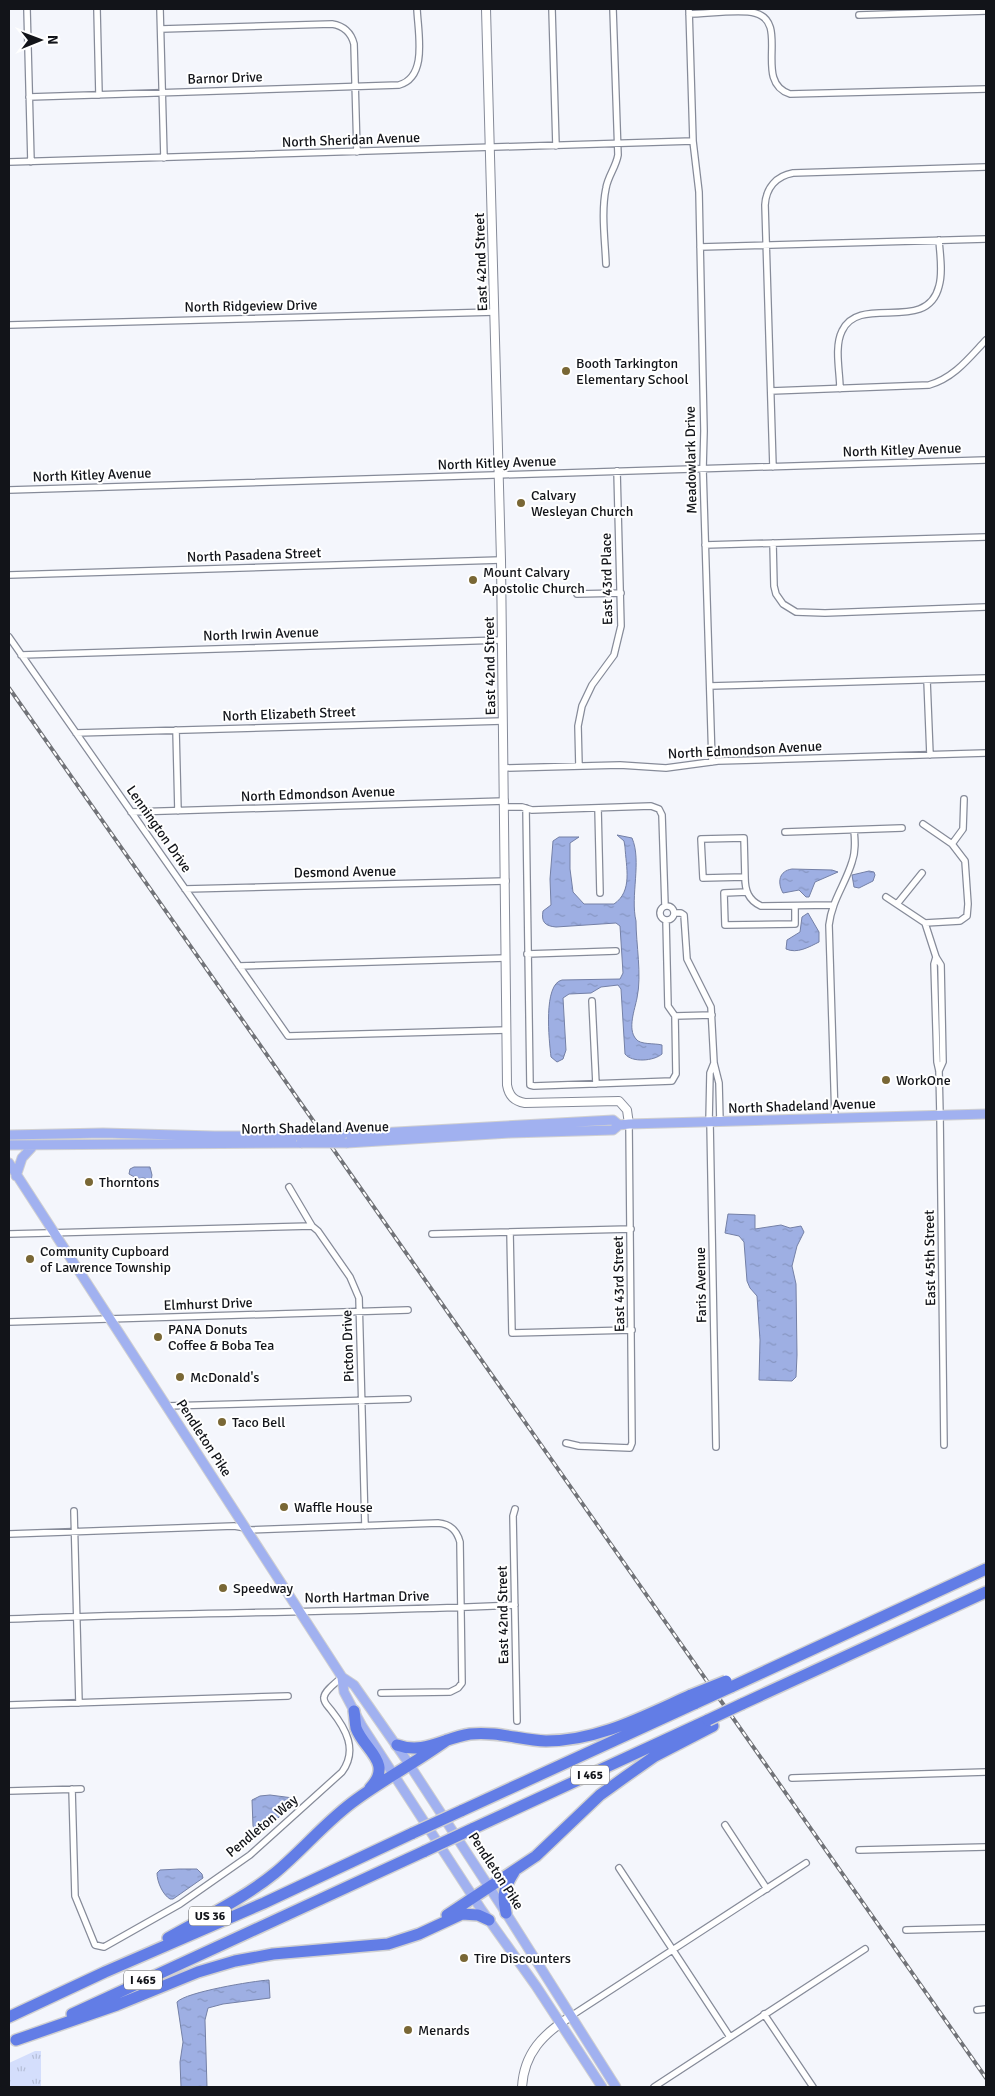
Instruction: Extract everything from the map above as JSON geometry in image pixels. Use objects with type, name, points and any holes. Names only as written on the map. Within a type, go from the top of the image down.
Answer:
[{"type":"highway","name":"I 465","points":[[9,2017],[105,1972],[264,1904],[694,1699],[768,1668],[986,1569]]},
{"type":"highway","name":"I 465","points":[[12,2042],[271,1920],[711,1723],[817,1670],[986,1592]]},
{"type":"highway","points":[[397,1745],[414,1749],[462,1735],[480,1733],[545,1741],[586,1737],[605,1732],[694,1699]]},
{"type":"highway","points":[[354,1712],[356,1728],[379,1766],[375,1782],[364,1794]]},
{"type":"highway","points":[[434,1926],[474,1897],[515,1871],[545,1848],[600,1795],[624,1776],[711,1723]]},
{"type":"highway","points":[[410,1765],[447,1740]]},
{"type":"highway","name":"US 36","points":[[105,1972],[212,1915],[253,1889],[278,1871],[326,1824],[364,1794],[410,1765]]},
{"type":"highway","points":[[506,1912],[503,1895],[515,1871]]},
{"type":"highway","points":[[12,2042],[117,2005],[198,1972],[226,1963],[273,1954],[380,1946],[412,1937],[462,1914],[476,1915],[489,1920]]},
{"type":"main road","name":"North Shadeland Avenue","points":[[9,1145],[344,1139],[574,1121],[613,1120],[618,1125],[986,1114]]},
{"type":"main road","name":"North Shadeland Avenue","points":[[9,1135],[122,1133],[298,1140]]},
{"type":"main road","points":[[16,1176],[22,1158],[34,1145]]},
{"type":"main road","name":"Pendleton Pike","points":[[9,1163],[300,1611],[342,1678],[344,1692],[354,1712],[489,1920],[602,2087]]},
{"type":"main road","name":"Pendleton Pike","points":[[342,1678],[354,1685],[397,1745],[490,1887],[616,2087]]},
{"type":"street","points":[[27,9],[30,162]]},
{"type":"street","points":[[97,9],[99,94]]},
{"type":"street","points":[[160,9],[164,158]]},
{"type":"street","name":"Barnor Drive","points":[[29,97],[399,85],[410,81],[416,73],[418,61],[417,9]]},
{"type":"street","name":"East 42nd Street","points":[[486,9],[501,560],[507,1085],[509,1093],[513,1098],[525,1103],[618,1101],[627,1110],[629,1124]]},
{"type":"street","points":[[552,9],[556,146]]},
{"type":"street","points":[[606,264],[604,196],[616,163],[617,144],[613,9]]},
{"type":"street","points":[[689,11],[750,12],[760,15],[765,19],[771,32],[773,78],[780,89],[793,94],[986,89]]},
{"type":"street","name":"Meadowlark Drive","points":[[689,11],[693,141],[699,192],[704,431],[703,469],[712,762]]},
{"type":"street","points":[[858,15],[986,11]]},
{"type":"street","points":[[161,29],[332,24],[344,28],[351,36],[354,44],[357,152]]},
{"type":"street","name":"North Sheridan Avenue","points":[[9,162],[693,141]]},
{"type":"street","points":[[773,467],[766,196],[775,181],[786,175],[805,172],[986,167]]},
{"type":"street","points":[[700,247],[986,239]]},
{"type":"street","points":[[840,389],[839,342],[844,327],[860,315],[909,312],[927,304],[934,297],[939,286],[939,240]]},
{"type":"street","name":"North Ridgeview Drive","points":[[9,325],[495,312]]},
{"type":"street","points":[[771,391],[934,384],[954,373],[986,340]]},
{"type":"street","name":"North Kitley Avenue","points":[[9,490],[986,460]]},
{"type":"street","name":"East 43rd Place","points":[[579,766],[578,726],[580,713],[588,692],[606,668],[616,650],[622,626],[617,471]]},
{"type":"street","points":[[705,545],[986,537]]},
{"type":"street","points":[[772,542],[776,594],[782,604],[796,612],[986,607]]},
{"type":"street","name":"North Pasadena Street","points":[[9,575],[501,560]]},
{"type":"street","points":[[577,594],[621,593]]},
{"type":"street","name":"Lennington Drive","points":[[9,637],[288,1036],[507,1030]]},
{"type":"street","name":"North Irwin Avenue","points":[[21,655],[502,640]]},
{"type":"street","points":[[710,686],[986,678]]},
{"type":"street","points":[[927,680],[930,755]]},
{"type":"street","name":"North Elizabeth Street","points":[[76,733],[503,721]]},
{"type":"street","points":[[176,730],[178,811]]},
{"type":"street","name":"North Edmondson Avenue","points":[[504,768],[620,765],[666,768],[712,762],[986,753]]},
{"type":"street","points":[[952,844],[964,829],[964,799]]},
{"type":"street","name":"North Edmondson Avenue","points":[[131,812],[505,804],[532,810],[652,806],[658,808],[662,815],[665,906]]},
{"type":"street","points":[[526,808],[530,1085],[667,1082],[674,1079],[676,1075],[674,1016],[668,1006],[666,920]]},
{"type":"street","points":[[598,808],[600,893]]},
{"type":"street","points":[[886,897],[925,923],[960,921],[968,914],[966,862],[952,844],[923,824]]},
{"type":"street","points":[[784,832],[902,828]]},
{"type":"street","points":[[836,1118],[829,926],[833,905],[852,862],[855,844],[854,830]]},
{"type":"street","points":[[745,876],[703,878],[701,839],[744,838],[747,892],[752,900],[764,906],[833,905]]},
{"type":"street","points":[[897,904],[922,873]]},
{"type":"street","name":"Desmond Avenue","points":[[185,889],[506,881]]},
{"type":"street","points":[[747,892],[724,893],[726,925],[795,924],[795,906]]},
{"type":"street","points":[[665,906],[661,909],[661,918],[671,919],[674,913]]},
{"type":"street","name":"Faris Avenue","points":[[665,906],[671,907],[674,913],[684,915],[687,958],[707,998],[712,1015],[714,1063],[719,1083],[720,1122]]},
{"type":"street","name":"East 45th Street","points":[[925,923],[936,957],[941,965],[942,982],[943,1062],[939,1071],[944,1445]]},
{"type":"street","points":[[527,954],[616,951]]},
{"type":"street","points":[[239,966],[506,958]]},
{"type":"street","points":[[592,1001],[596,1084]]},
{"type":"street","points":[[674,1016],[712,1015]]},
{"type":"street","name":"Faris Avenue","points":[[714,1063],[710,1074],[710,1122],[716,1447]]},
{"type":"street","name":"East 43rd Street","points":[[566,1442],[579,1446],[630,1448],[632,1443],[629,1124]]},
{"type":"street","name":"Picton Drive","points":[[289,1187],[312,1226],[318,1231],[353,1281],[359,1298],[365,1526]]},
{"type":"street","points":[[9,1234],[312,1226]]},
{"type":"street","points":[[432,1234],[631,1229]]},
{"type":"street","points":[[510,1232],[512,1333],[632,1330]]},
{"type":"street","name":"Elmhurst Drive","points":[[9,1322],[408,1310]]},
{"type":"street","points":[[166,1406],[408,1399]]},
{"type":"street","name":"East 42nd Street","points":[[515,1509],[517,1721]]},
{"type":"street","points":[[74,1511],[78,1703]]},
{"type":"street","points":[[9,1534],[234,1526],[247,1529],[284,1530],[440,1523],[450,1526],[458,1535],[460,1542],[462,1680],[458,1688],[448,1692],[380,1693]]},
{"type":"street","name":"North Hartman Drive","points":[[9,1619],[515,1605]]},
{"type":"street","name":"Pendleton Way","points":[[72,1789],[75,1896],[96,1946],[107,1946],[182,1902],[250,1855],[339,1775],[348,1762],[350,1743],[344,1728],[325,1703],[324,1697],[326,1692],[342,1678]]},
{"type":"street","points":[[9,1705],[288,1696]]},
{"type":"street","points":[[792,1778],[986,1772]]},
{"type":"street","points":[[9,1791],[81,1789]]},
{"type":"street","points":[[725,1825],[767,1889]]},
{"type":"street","points":[[859,1850],[986,1847]]},
{"type":"street","points":[[522,2087],[525,2066],[531,2052],[560,2023],[806,1863]]},
{"type":"street","points":[[619,1868],[674,1949],[730,2037]]},
{"type":"street","points":[[906,1930],[986,1928]]},
{"type":"street","points":[[654,2087],[865,1949]]},
{"type":"street","points":[[977,2010],[986,2009]]},
{"type":"street","points":[[764,2014],[813,2087]]},
{"type":"green space","points":[[35,2051],[41,2051],[41,2087],[9,2087],[9,2063]]},
{"type":"water","points":[[617,835],[632,838],[636,857],[634,901],[639,979],[632,1019],[633,1035],[638,1041],[662,1045],[662,1054],[654,1058],[638,1060],[625,1054],[621,989],[618,985],[601,987],[591,993],[569,994],[563,998],[566,1050],[563,1059],[557,1062],[551,1057],[549,1026],[550,1002],[552,991],[556,984],[562,980],[620,979],[623,973],[620,926],[616,923],[556,927],[549,926],[543,921],[543,911],[551,905],[550,879],[553,841],[559,837],[579,837],[570,843],[570,869],[573,892],[584,904],[614,904],[624,892],[627,878],[624,841]]},
{"type":"water","points":[[792,869],[832,870],[838,872],[815,882],[809,897],[806,897],[799,890],[783,893],[780,878],[784,872]]},
{"type":"water","points":[[869,871],[874,872],[873,881],[859,888],[854,887],[852,875]]},
{"type":"water","points":[[808,913],[819,932],[819,942],[799,950],[786,949],[787,940],[800,932],[802,917]]},
{"type":"water","points":[[134,1167],[150,1167],[151,1181],[144,1178],[138,1179],[129,1174],[130,1169]]},
{"type":"water","points":[[728,1214],[755,1215],[755,1229],[781,1225],[790,1228],[801,1226],[804,1232],[797,1246],[792,1266],[796,1284],[797,1355],[796,1377],[792,1381],[759,1380],[760,1340],[757,1296],[747,1281],[744,1242],[739,1236],[725,1233]]},
{"type":"water","points":[[270,1795],[293,1798],[294,1803],[290,1810],[286,1811],[257,1834],[253,1826],[252,1800],[260,1796]]},
{"type":"water","points":[[197,1869],[203,1878],[173,1899],[170,1899],[161,1888],[157,1873],[160,1870]]},
{"type":"water","points":[[269,1980],[270,1998],[223,2004],[208,2008],[205,2020],[207,2087],[181,2087],[180,2062],[183,2042],[177,2002],[193,1994]]},
{"type":"railway","points":[[9,688],[986,2078]]},
{"type":"place","name":"Booth Tarkington Elementary School","points":[[566,371]]},
{"type":"place","name":"Calvary Wesleyan Church","points":[[521,503]]},
{"type":"place","name":"Mount Calvary Apostolic Church","points":[[473,580]]},
{"type":"place","name":"WorkOne","points":[[886,1080]]},
{"type":"place","name":"Thorntons","points":[[89,1182]]},
{"type":"place","name":"Community Cupboard of Lawrence Township","points":[[30,1259]]},
{"type":"place","name":"PANA Donuts Coffee & Boba Tea","points":[[158,1337]]},
{"type":"place","name":"McDonald's","points":[[180,1377]]},
{"type":"place","name":"Taco Bell","points":[[222,1422]]},
{"type":"place","name":"Waffle House","points":[[284,1507]]},
{"type":"place","name":"Speedway","points":[[223,1588]]},
{"type":"place","name":"Tire Discounters","points":[[464,1958]]},
{"type":"place","name":"Menards","points":[[408,2030]]}]
